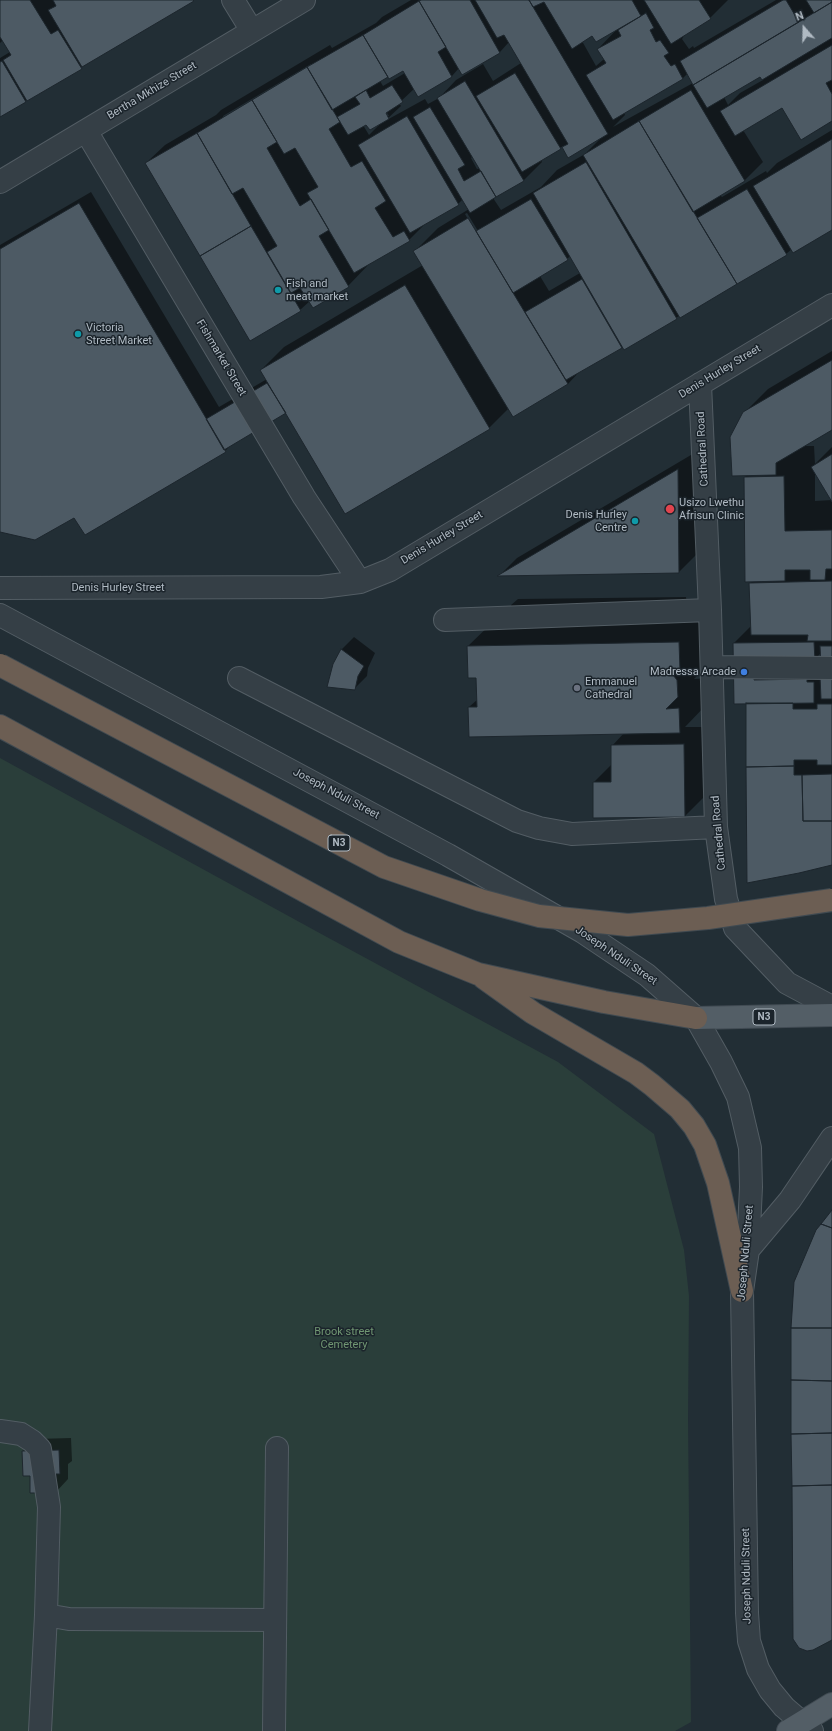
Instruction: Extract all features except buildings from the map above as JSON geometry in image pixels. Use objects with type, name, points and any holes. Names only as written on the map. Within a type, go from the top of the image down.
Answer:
[{"type":"highway","name":"N3","points":[[0,665],[384,867],[480,900],[539,916],[628,925],[708,918],[832,900]]},
{"type":"highway","name":"N3","points":[[0,726],[399,942],[478,974],[604,1002],[696,1018]]},
{"type":"highway","points":[[478,974],[533,1013],[641,1077],[680,1109],[694,1126],[705,1145],[718,1183],[742,1291]]},
{"type":"main road","name":"N3","points":[[696,1018],[832,1015]]},
{"type":"main road","points":[[800,1728],[832,1704]]},
{"type":"street","points":[[233,0],[252,31]]},
{"type":"street","name":"Bertha Mkhize Street","points":[[0,182],[304,0]]},
{"type":"street","name":"Fishmarket Street","points":[[86,131],[300,490],[360,582]]},
{"type":"street","name":"Denis Hurley Street","points":[[0,588],[321,587],[360,582],[390,570],[832,305]]},
{"type":"street","name":"Cathedral Road","points":[[700,384],[710,610],[716,827],[726,899],[735,928],[786,983],[832,1007]]},
{"type":"street","points":[[445,620],[710,610]]},
{"type":"street","name":"Joseph Nduli Street","points":[[0,614],[448,855],[583,932],[647,975],[696,1018],[738,1097],[750,1148],[751,1188],[748,1250],[742,1291],[747,1605],[749,1641],[758,1669],[770,1690],[800,1728]]},
{"type":"street","points":[[712,667],[832,668]]},
{"type":"street","points":[[239,678],[517,821],[539,828],[572,834],[716,827]]},
{"type":"street","points":[[748,1250],[790,1200],[832,1138]]},
{"type":"street","points":[[0,1431],[21,1434],[32,1441],[40,1449],[49,1507],[46,1616],[40,1731]]},
{"type":"street","points":[[274,1731],[277,1448]]},
{"type":"street","points":[[46,1616],[69,1618],[275,1620]]},
{"type":"green space","name":"Brook street Cemetery","points":[[0,758],[558,1062],[654,1134],[684,1250],[689,1296],[688,1419],[691,1722],[675,1731],[0,1731]]},
{"type":"place","name":"Fish and meat market","points":[[278,290]]},
{"type":"place","name":"Victoria Street Market","points":[[78,334]]},
{"type":"place","name":"Usizo Lwethu Afrisun Clinic","points":[[670,509]]},
{"type":"place","name":"Denis Hurley Centre","points":[[635,521]]},
{"type":"place","name":"Madressa Arcade","points":[[744,672]]},
{"type":"place","name":"Emmanuel Cathedral","points":[[577,688]]}]
